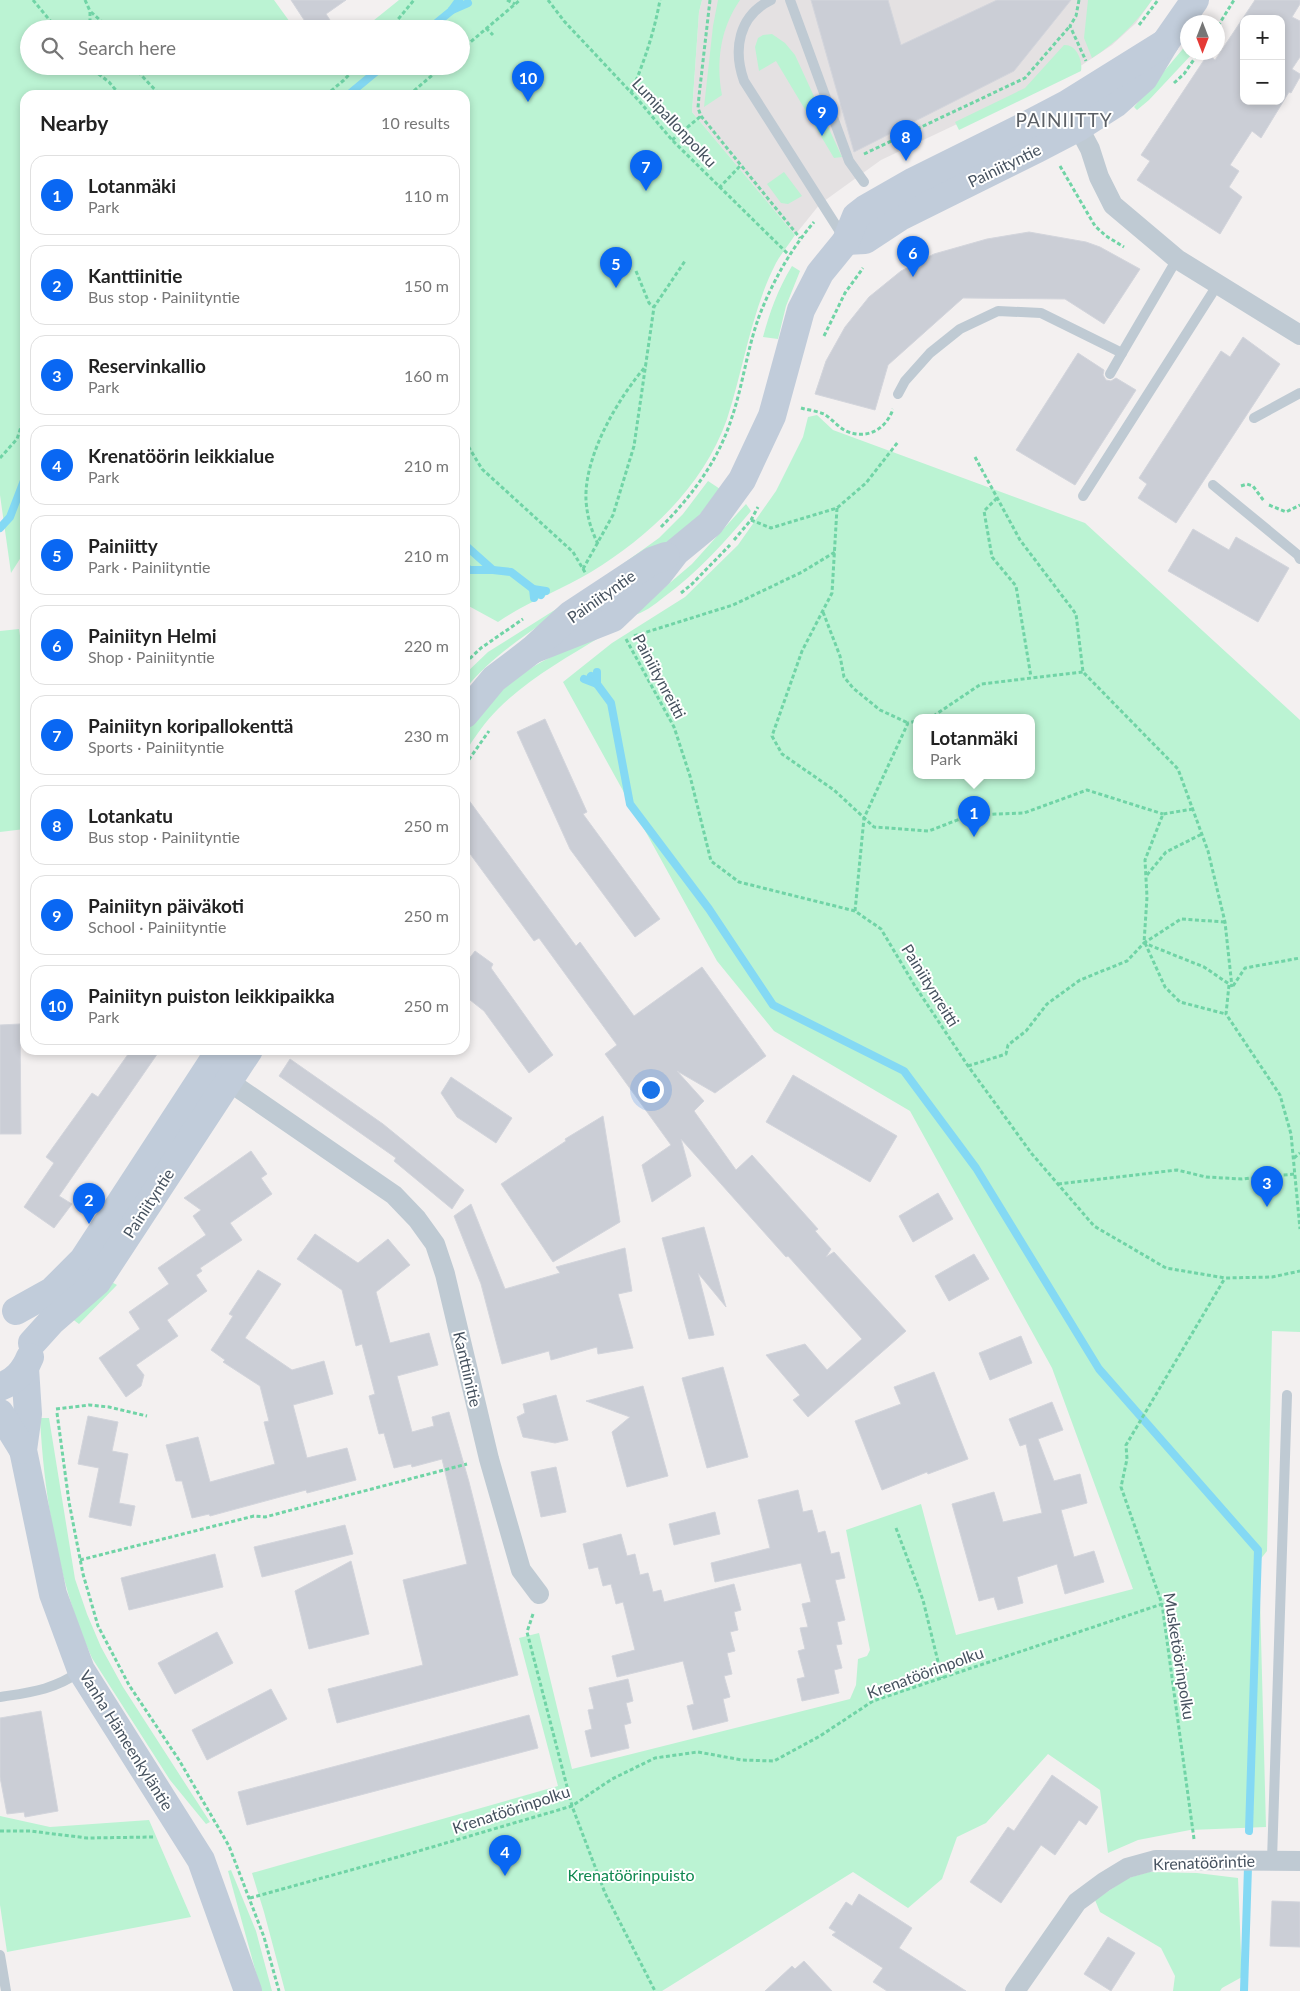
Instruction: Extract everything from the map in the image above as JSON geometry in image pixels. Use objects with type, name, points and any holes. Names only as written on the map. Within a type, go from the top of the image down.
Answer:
[{"type":"street","name":"Painiityntie","points":[[470,708],[494,679],[532,650],[570,615],[652,560],[676,552],[710,524],[742,480],[772,416],[801,310],[820,273],[846,241],[856,216],[914,180],[1026,126],[1079,127],[1165,43],[1195,0]]},
{"type":"street","points":[[1079,127],[1099,177],[1113,205],[1178,259],[1300,335]]},
{"type":"street","name":"Painiityntie","points":[[8,1307],[52,1291],[82,1260],[219,1066],[240,1055]]},
{"type":"street","name":"Painiityntie","points":[[0,1387],[11,1382],[51,1322],[98,1282],[219,1066]]},
{"type":"street","name":"Kanttiinitie","points":[[219,1066],[394,1195],[417,1219],[435,1244],[446,1274],[489,1459],[521,1570],[539,1594]]},
{"type":"street","name":"Vanha Hämeenkyläntie","points":[[8,1307],[25,1321],[28,1355],[28,1414],[23,1450],[53,1594],[82,1670],[201,1860],[248,1991]]},
{"type":"street","name":"Vanha Hämeenkyläntie","points":[[0,1413],[23,1450]]},
{"type":"street","name":"Krenatöörintie","points":[[1015,1991],[1077,1902],[1127,1868],[1156,1860],[1300,1861]]},
{"type":"lane","points":[[771,0],[762,4],[746,24],[740,38],[738,64],[744,81],[846,241]]},
{"type":"lane","points":[[790,0],[849,161],[864,182]]},
{"type":"lane","points":[[1110,374],[1178,259]]},
{"type":"lane","points":[[1083,496],[1218,284]]},
{"type":"lane","points":[[898,394],[905,380],[930,353],[960,329],[998,311],[1041,313],[1122,353]]},
{"type":"lane","points":[[1254,418],[1300,393]]},
{"type":"lane","points":[[1217,489],[1298,555],[1300,559]]},
{"type":"lane","points":[[1272,1860],[1287,1395]]},
{"type":"lane","points":[[0,1697],[48,1689],[68,1680],[82,1670]]},
{"type":"lane","points":[[0,1955],[6,1991]]},
{"type":"path","points":[[33,0],[50,20]]},
{"type":"path","points":[[85,0],[90,11],[100,20]]},
{"type":"path","points":[[397,20],[414,0]]},
{"type":"path","points":[[507,0],[515,4]]},
{"type":"path","points":[[470,42],[520,0]]},
{"type":"path","name":"Lumipallonpolku","points":[[548,0],[564,21],[672,140],[788,255]]},
{"type":"path","points":[[631,93],[647,56],[660,0]]},
{"type":"path","points":[[710,0],[698,108],[701,116],[800,238]]},
{"type":"path","points":[[849,161],[1025,78],[1070,26],[1076,16],[1079,0]]},
{"type":"path","points":[[1225,15],[1234,0]]},
{"type":"path","points":[[90,11],[90,20]]},
{"type":"path","points":[[1070,26],[1089,66]]},
{"type":"path","points":[[486,28],[493,35]]},
{"type":"path","points":[[1171,86],[1184,74],[1194,60]]},
{"type":"path","points":[[100,75],[116,90]]},
{"type":"path","points":[[141,75],[155,90]]},
{"type":"path","points":[[332,90],[349,75]]},
{"type":"path","points":[[415,90],[432,75]]},
{"type":"path","points":[[672,140],[701,116]]},
{"type":"path","points":[[1054,168],[1079,127]]},
{"type":"path","points":[[719,188],[741,165]]},
{"type":"path","points":[[583,569],[613,515],[634,446],[654,307],[685,261]]},
{"type":"path","points":[[821,343],[844,293],[864,266]]},
{"type":"path","points":[[636,270],[649,303],[654,307]]},
{"type":"path","points":[[598,545],[590,527],[586,499],[590,465],[610,418],[629,386],[646,365]]},
{"type":"path","points":[[801,408],[824,414],[847,431],[856,434],[874,433],[892,413],[898,394]]},
{"type":"path","points":[[798,417],[803,400]]},
{"type":"path","points":[[0,458],[17,439],[20,430]]},
{"type":"path","points":[[751,520],[771,528],[837,508],[866,483],[898,442]]},
{"type":"path","points":[[470,449],[482,469],[573,552],[589,578]]},
{"type":"path","points":[[975,457],[1020,540],[1076,614],[1083,672],[1178,769],[1208,850],[1225,922],[1231,986],[1226,1014]]},
{"type":"path","points":[[1217,489],[1248,484],[1253,486],[1263,500],[1274,508],[1286,512],[1300,505]]},
{"type":"path","points":[[997,498],[984,510],[992,557],[1016,586],[1031,677]]},
{"type":"path","points":[[674,598],[692,584],[713,563],[751,520],[761,503]]},
{"type":"path","points":[[837,508],[836,551],[832,593],[802,651],[772,736],[782,754],[834,790],[874,827],[929,830],[970,815],[1024,813],[1087,790],[1163,814],[1193,809]]},
{"type":"path","points":[[626,638],[733,605],[802,572],[836,551]]},
{"type":"path","points":[[823,612],[840,656],[844,677],[880,710],[908,723],[913,722]]},
{"type":"path","name":"Painiitynreitti","points":[[623,634],[674,728],[690,776],[711,860],[739,882],[855,911],[881,929],[915,986],[968,1066],[1032,1154],[1094,1226],[1166,1268],[1225,1278],[1272,1277],[1300,1271]]},
{"type":"path","points":[[936,714],[980,684],[1083,672]]},
{"type":"path","points":[[855,911],[864,818],[908,723]]},
{"type":"path","points":[[470,758],[494,724]]},
{"type":"path","points":[[1163,814],[1146,860],[1147,897],[1144,943],[1165,988],[1180,1002],[1226,1014],[1280,1095],[1291,1134],[1300,1229]]},
{"type":"path","points":[[1146,875],[1166,852],[1202,834]]},
{"type":"path","points":[[968,1066],[1006,1054],[1008,1045],[1026,1031],[1047,1004],[1080,980],[1127,961],[1144,943],[1181,919],[1225,922]]},
{"type":"path","points":[[1144,943],[1204,968],[1231,986]]},
{"type":"path","points":[[1231,986],[1245,968],[1300,958]]},
{"type":"path","points":[[1293,1158],[1300,1153]]},
{"type":"path","points":[[1058,1184],[1177,1170],[1206,1178],[1242,1179],[1295,1174]]},
{"type":"path","name":"Musketöörinpolku","points":[[1197,1860],[1162,1604],[1122,1486],[1127,1459],[1126,1445],[1225,1278]]},
{"type":"path","points":[[55,1403],[69,1502],[80,1560],[98,1626],[129,1685],[179,1760],[229,1846],[250,1898],[279,1991]]},
{"type":"path","points":[[56,1409],[96,1405],[109,1406],[147,1416]]},
{"type":"path","points":[[80,1560],[254,1516],[265,1517],[489,1459]]},
{"type":"path","points":[[896,1528],[923,1600],[942,1678]]},
{"type":"path","name":"Krenatöörinpolku","points":[[250,1898],[406,1855],[572,1806],[612,1779],[655,1758],[698,1752],[742,1760],[774,1761],[820,1736],[873,1701],[1162,1604]]},
{"type":"path","points":[[526,1632],[572,1806],[605,1894],[655,1991]]},
{"type":"path","points":[[0,1831],[30,1831],[87,1838],[161,1836]]},
{"type":"shaded area","points":[[702,0],[1152,0],[1136,23],[1112,45],[1082,65],[881,160],[820,204],[795,235],[692,112],[699,12]]},
{"type":"green space","points":[[0,0],[274,0],[288,20],[20,20],[20,75],[470,75],[470,20],[374,20],[399,0],[702,0],[699,12],[692,112],[795,235],[778,260],[767,282],[754,320],[727,419],[717,443],[704,466],[672,507],[654,525],[613,558],[568,585],[521,608],[498,622],[470,607],[470,90],[20,90],[20,559],[11,573],[0,495]]},
{"type":"green space","points":[[718,0],[740,0],[728,22],[721,46],[719,70],[722,95],[704,107],[713,26]]},
{"type":"green space","points":[[1088,0],[1152,0],[1125,32],[1110,46],[1092,58],[1084,38]]},
{"type":"green space","points":[[772,34],[785,43],[795,55],[842,157],[834,158],[776,61],[759,71],[755,47],[758,38],[763,35]]},
{"type":"green space","points":[[1064,45],[1072,47],[1078,54],[1081,62],[1081,71],[959,130],[955,122],[1025,88]]},
{"type":"green space","points":[[1180,52],[1180,60],[1186,60],[1149,100],[1137,110],[1134,107]]},
{"type":"green space","points":[[784,172],[802,196],[788,204],[781,203],[767,184]]},
{"type":"green space","points":[[792,266],[800,271],[786,306],[778,339],[763,337],[775,300]]},
{"type":"green space","name":"Krenatöörinpuisto","points":[[817,415],[833,430],[1085,523],[1300,720],[1300,1332],[1272,1331],[1267,1551],[1259,1561],[1266,1827],[1190,1830],[1138,1840],[1108,1853],[1100,1790],[1048,1754],[986,1823],[957,1837],[942,1879],[908,1908],[853,1872],[662,1991],[285,1991],[252,1873],[558,1786],[519,1638],[539,1633],[572,1769],[850,1699],[856,1685],[858,1659],[867,1656],[870,1650],[846,1530],[921,1504],[956,1635],[1133,1589],[1052,1368],[910,1111],[774,1031],[717,961],[563,682],[612,643],[685,597],[738,545],[776,491],[803,437],[808,417]]},
{"type":"green space","points":[[708,481],[720,489],[690,527],[666,547],[606,576],[659,538],[683,514]]},
{"type":"green space","points":[[746,504],[751,511],[700,567],[653,606],[631,616],[692,564]]},
{"type":"green space","points":[[580,594],[581,597],[505,651],[470,683],[470,669],[488,652]]},
{"type":"green space","points":[[19,629],[20,636],[20,830],[0,832],[0,631]]},
{"type":"green space","points":[[601,633],[602,636],[548,670],[510,698],[489,719],[470,744],[470,727],[498,694],[525,672]]},
{"type":"green space","points":[[108,1280],[117,1285],[79,1324],[71,1318]]},
{"type":"green space","points":[[40,1418],[49,1418],[75,1579],[87,1614],[101,1647],[123,1687],[210,1822],[206,1824],[170,1780],[92,1658],[80,1630],[55,1541],[45,1479]]},
{"type":"green space","points":[[0,1816],[50,1827],[149,1820],[191,1917],[7,1952],[0,1905]]},
{"type":"green space","points":[[231,1870],[256,1931],[272,1991],[261,1991],[228,1871]]},
{"type":"green space","points":[[1149,1872],[1197,1873],[1238,1878],[1242,1977],[1220,1991],[1173,1991],[1175,1976],[1161,1948],[1100,1912],[1095,1900],[1128,1878]]},
{"type":"building","points":[[291,0],[346,0],[326,14],[330,20],[304,20]]},
{"type":"building","points":[[811,0],[888,0],[901,45],[997,0],[1071,0],[1014,71],[854,152]]},
{"type":"building","points":[[1255,0],[1300,0],[1300,4],[1292,17],[1300,21],[1300,57],[1292,69],[1300,74],[1300,77],[1291,93],[1289,92],[1285,99],[1285,15],[1245,15]]},
{"type":"building","points":[[1240,22],[1240,105],[1281,105],[1261,138],[1252,131],[1230,165],[1239,171],[1229,187],[1242,197],[1220,234],[1137,180],[1150,161],[1141,155],[1204,60],[1225,60],[1225,45]]},
{"type":"building","points":[[1029,232],[1086,242],[1100,247],[1140,269],[1104,324],[1065,299],[963,298],[888,365],[875,410],[815,394],[826,361],[845,327],[869,297],[901,271],[934,254],[987,239]]},
{"type":"building","points":[[1243,337],[1280,364],[1176,523],[1138,498],[1147,484],[1139,478],[1221,351],[1230,357]]},
{"type":"building","points":[[1078,353],[1104,370],[1103,375],[1106,380],[1111,381],[1116,378],[1136,390],[1075,485],[1016,450]]},
{"type":"building","points":[[1193,529],[1229,550],[1236,537],[1289,568],[1258,622],[1168,571]]},
{"type":"building","points":[[545,719],[587,812],[583,814],[660,919],[635,937],[570,849],[517,732]]},
{"type":"building","points":[[470,802],[576,946],[580,942],[634,1016],[702,967],[766,1056],[715,1093],[677,1071],[704,1101],[694,1111],[736,1170],[752,1155],[818,1229],[815,1231],[831,1249],[826,1257],[834,1252],[906,1331],[808,1417],[793,1400],[800,1395],[766,1355],[805,1344],[827,1370],[862,1339],[681,1139],[691,1176],[652,1202],[642,1165],[671,1145],[605,1054],[617,1045],[539,938],[534,941],[470,854]]},
{"type":"building","points":[[475,951],[493,964],[491,968],[553,1055],[529,1073],[484,1011],[470,1000],[470,958]]},
{"type":"building","points":[[20,1024],[21,1134],[0,1134],[0,1025]]},
{"type":"building","points":[[127,1055],[157,1055],[59,1196],[72,1204],[54,1228],[24,1207],[54,1163],[46,1157],[92,1093],[98,1097]]},
{"type":"building","points":[[290,1059],[383,1124],[464,1190],[452,1209],[394,1161],[396,1158],[279,1076]]},
{"type":"building","points":[[793,1075],[897,1136],[870,1182],[766,1122]]},
{"type":"building","points":[[451,1077],[512,1118],[496,1143],[457,1117],[441,1093]]},
{"type":"building","points":[[603,1116],[620,1222],[553,1262],[501,1184],[566,1141],[565,1139]]},
{"type":"building","points":[[251,1151],[267,1174],[261,1178],[272,1194],[230,1223],[242,1240],[200,1268],[202,1271],[196,1275],[207,1291],[167,1320],[178,1336],[136,1365],[144,1375],[141,1386],[126,1397],[99,1358],[140,1329],[129,1312],[169,1284],[158,1268],[206,1235],[193,1216],[201,1210],[184,1198]]},
{"type":"building","points":[[938,1193],[953,1219],[913,1242],[899,1216]]},
{"type":"building","points":[[471,1204],[505,1289],[560,1273],[556,1267],[625,1248],[632,1291],[618,1294],[633,1348],[598,1354],[597,1347],[551,1360],[549,1351],[502,1364],[481,1284],[454,1216]]},
{"type":"building","points":[[704,1227],[726,1307],[698,1273],[714,1335],[689,1339],[662,1238]]},
{"type":"building","points":[[315,1234],[358,1263],[388,1239],[410,1265],[376,1292],[390,1343],[429,1333],[438,1365],[397,1376],[412,1432],[434,1426],[432,1417],[449,1412],[469,1482],[518,1675],[337,1723],[328,1689],[423,1665],[403,1580],[467,1564],[442,1459],[412,1467],[411,1464],[394,1468],[384,1433],[379,1434],[369,1396],[375,1394],[362,1344],[356,1346],[342,1290],[297,1259]]},
{"type":"building","points":[[974,1254],[989,1279],[949,1301],[935,1276]]},
{"type":"building","points":[[258,1270],[281,1284],[245,1338],[292,1370],[324,1361],[333,1394],[293,1405],[307,1458],[347,1448],[356,1480],[307,1493],[306,1490],[210,1516],[209,1514],[192,1518],[182,1481],[176,1481],[166,1445],[198,1437],[210,1482],[275,1464],[264,1422],[269,1421],[260,1386],[223,1362],[225,1360],[211,1350],[233,1316],[229,1314]]},
{"type":"building","points":[[1021,1336],[1032,1363],[990,1380],[979,1353]]},
{"type":"building","points":[[723,1367],[748,1457],[707,1468],[682,1378]]},
{"type":"building","points":[[934,1372],[968,1459],[928,1474],[927,1472],[882,1490],[855,1421],[901,1404],[894,1387]]},
{"type":"building","points":[[643,1386],[668,1476],[627,1487],[612,1432],[630,1417],[586,1401]]},
{"type":"building","points":[[556,1395],[568,1440],[555,1443],[523,1437],[517,1417],[525,1413],[523,1404]]},
{"type":"building","points":[[1052,1402],[1063,1430],[1038,1439],[1054,1481],[1080,1474],[1087,1503],[1061,1510],[1074,1557],[1094,1551],[1104,1582],[1065,1594],[1057,1564],[1017,1577],[1023,1603],[998,1610],[994,1597],[979,1601],[952,1504],[994,1492],[1003,1522],[1042,1513],[1026,1444],[1020,1446],[1009,1419]]},
{"type":"building","points":[[88,1416],[118,1422],[112,1451],[128,1454],[119,1503],[135,1506],[131,1526],[89,1517],[99,1468],[78,1464]]},
{"type":"building","points":[[556,1467],[566,1512],[541,1517],[531,1472]]},
{"type":"building","points":[[798,1490],[803,1512],[812,1510],[818,1533],[825,1531],[831,1554],[839,1552],[845,1578],[835,1580],[845,1620],[837,1622],[842,1644],[836,1645],[842,1668],[834,1670],[839,1693],[802,1701],[797,1679],[805,1677],[798,1651],[805,1649],[800,1628],[808,1627],[802,1604],[811,1602],[801,1563],[715,1582],[711,1563],[770,1548],[758,1500]]},
{"type":"building","points":[[715,1512],[720,1534],[674,1545],[669,1524]]},
{"type":"building","points":[[345,1525],[353,1554],[262,1577],[254,1547]]},
{"type":"building","points":[[621,1534],[627,1556],[635,1554],[640,1575],[648,1573],[653,1592],[661,1590],[664,1602],[734,1584],[741,1610],[734,1612],[738,1630],[730,1632],[735,1651],[727,1653],[732,1674],[724,1676],[730,1697],[723,1699],[728,1721],[693,1730],[687,1706],[694,1704],[683,1661],[617,1677],[612,1656],[635,1650],[623,1602],[616,1604],[611,1584],[603,1586],[598,1567],[589,1569],[583,1544]]},
{"type":"building","points":[[215,1554],[223,1587],[129,1610],[121,1578]]},
{"type":"building","points":[[351,1561],[369,1634],[309,1649],[295,1591]]},
{"type":"building","points":[[217,1632],[233,1663],[175,1694],[158,1663]]},
{"type":"building","points":[[628,1679],[633,1701],[626,1703],[631,1723],[624,1725],[629,1748],[591,1757],[585,1731],[592,1729],[588,1710],[594,1709],[589,1688]]},
{"type":"building","points":[[271,1689],[287,1719],[207,1760],[192,1730]]},
{"type":"building","points":[[41,1711],[58,1811],[25,1817],[24,1812],[7,1814],[0,1777],[0,1718]]},
{"type":"building","points":[[529,1715],[538,1748],[247,1825],[238,1792]]},
{"type":"building","points":[[1052,1775],[1098,1807],[1086,1825],[1079,1820],[1055,1855],[1041,1845],[1001,1903],[970,1882],[1008,1827],[1014,1831]]},
{"type":"building","points":[[859,1894],[912,1928],[899,1948],[966,1991],[887,1991],[873,1982],[883,1968],[832,1935],[836,1932],[829,1928],[846,1902],[852,1906]]},
{"type":"building","points":[[1272,1901],[1300,1902],[1300,1947],[1270,1946]]},
{"type":"building","points":[[1108,1937],[1135,1953],[1111,1991],[1084,1974]]},
{"type":"building","points":[[804,1961],[832,1991],[765,1991],[792,1966],[795,1969]]},
{"type":"waterway","points":[[440,20],[451,11],[459,0]]},
{"type":"waterway","points":[[452,10],[468,3]]},
{"type":"waterway","points":[[354,90],[372,75]]},
{"type":"waterway","points":[[0,528],[10,517],[20,491]]},
{"type":"waterway","points":[[470,549],[493,570],[511,572],[541,595]]},
{"type":"waterway","points":[[470,570],[493,570]]},
{"type":"waterway","points":[[534,598],[533,589],[546,591]]},
{"type":"waterway","points":[[584,679],[597,684],[597,672]]},
{"type":"waterway","points":[[591,676],[611,703],[630,804],[709,909],[773,1005],[904,1071],[976,1168],[1099,1369],[1258,1550],[1249,1831]]},
{"type":"waterway","points":[[1244,1991],[1248,1867]]},
{"type":"place","name":"Painiityn puiston leikkipaikka","points":[[528,102]]},
{"type":"place","name":"Painiityn päiväkoti","points":[[822,136]]},
{"type":"place","name":"Lotankatu","points":[[906,161]]},
{"type":"place","name":"Painiityn koripallokenttä","points":[[646,191]]},
{"type":"place","name":"Painiityn Helmi","points":[[913,277]]},
{"type":"place","name":"Painiitty","points":[[616,288]]},
{"type":"place","name":"Lotanmäki","points":[[974,837]]},
{"type":"place","name":"Reservinkallio","points":[[1267,1207]]},
{"type":"place","name":"Kanttiinitie","points":[[89,1224]]},
{"type":"place","name":"Krenatöörin leikkialue","points":[[505,1876]]},
{"type":"district","name":"PAINIITTY","points":[[1064,119]]}]
